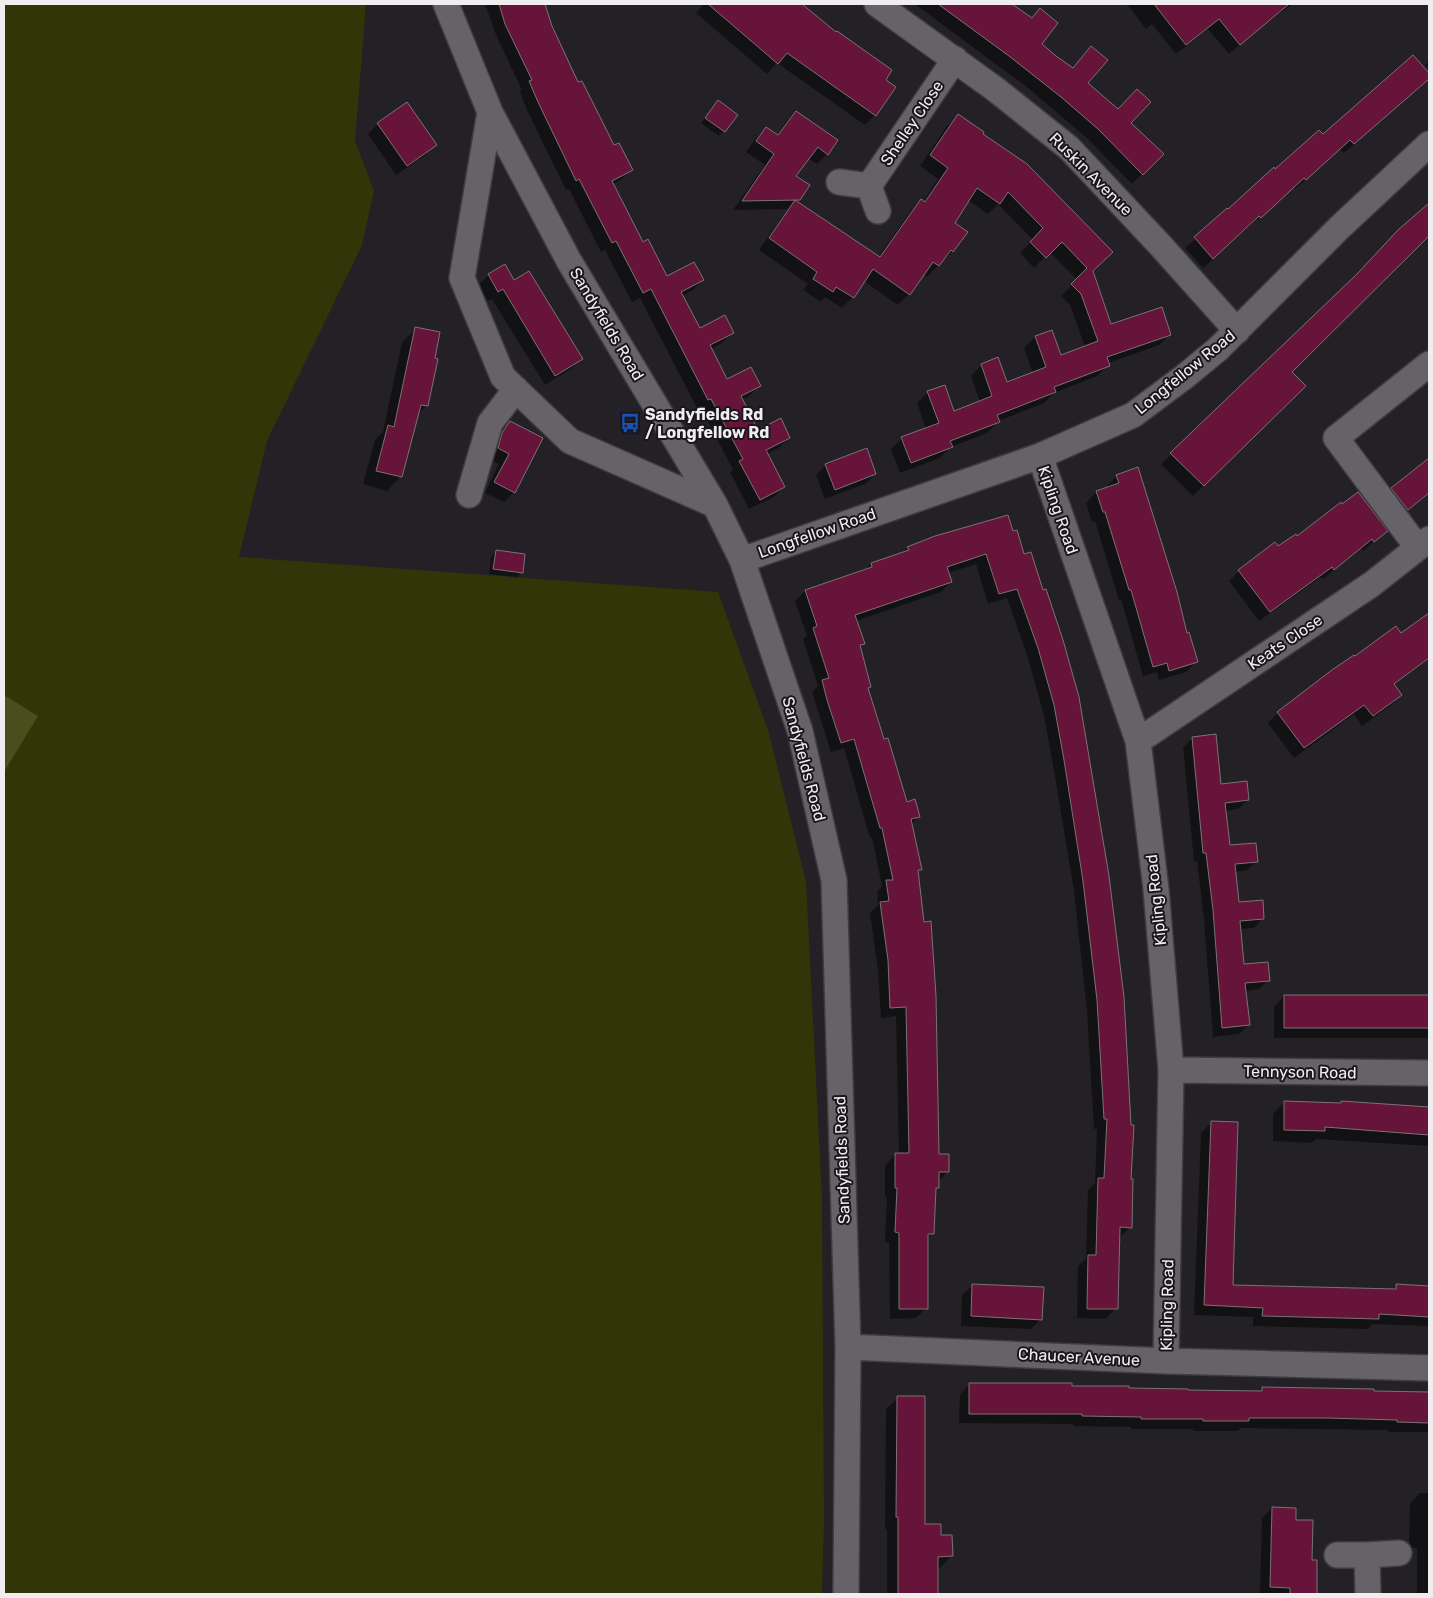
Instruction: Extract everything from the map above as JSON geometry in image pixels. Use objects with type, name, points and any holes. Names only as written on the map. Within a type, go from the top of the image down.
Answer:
[{"type":"street","name":"Sandyfields Road","points":[[446,4],[490,112],[569,261],[715,504],[742,560],[800,731],[834,880],[848,1347],[846,1594]]},
{"type":"street","name":"Ruskin Avenue","points":[[877,4],[955,59],[1069,148],[1237,331]]},
{"type":"street","name":"Shelley Close","points":[[869,186],[955,59]]},
{"type":"street","points":[[490,112],[462,278],[503,377],[570,441],[715,504]]},
{"type":"street","name":"Longfellow Road","points":[[742,560],[1040,456],[1133,414],[1191,372],[1237,331],[1339,228],[1429,144]]},
{"type":"street","points":[[840,182],[869,186],[878,211]]},
{"type":"street","points":[[1424,543],[1336,438],[1429,364]]},
{"type":"street","points":[[469,495],[490,423],[516,389]]},
{"type":"street","name":"Kipling Road","points":[[1040,456],[1138,741],[1156,889],[1171,1070],[1166,1361]]},
{"type":"street","name":"Keats Close","points":[[1138,741],[1372,584],[1424,543]]},
{"type":"street","name":"Tennyson Road","points":[[1171,1070],[1429,1074]]},
{"type":"street","name":"Chaucer Avenue","points":[[848,1347],[1166,1361],[1429,1368]]},
{"type":"street","points":[[1336,1555],[1399,1553]]},
{"type":"street","points":[[1367,1555],[1368,1594]]},
{"type":"green space","points":[[4,4],[366,4],[355,141],[374,191],[362,245],[267,441],[239,557],[718,592],[768,730],[806,881],[822,1198],[824,1521],[822,1594],[4,1594]]},
{"type":"green space","points":[[4,695],[38,716],[4,772]]},
{"type":"building","points":[[499,4],[545,4],[552,26],[578,82],[582,81],[614,145],[619,143],[633,170],[612,181],[643,242],[648,239],[667,276],[694,262],[704,280],[681,292],[700,328],[725,315],[734,333],[710,345],[727,379],[751,367],[761,386],[741,396],[758,430],[781,418],[790,438],[766,450],[785,487],[760,500],[739,461],[743,459],[711,399],[708,400],[651,289],[643,293],[616,241],[612,243],[579,179],[576,181],[538,102],[529,81],[532,80],[505,24]]},
{"type":"building","points":[[708,4],[802,4],[836,32],[892,70],[886,80],[896,87],[876,116],[787,53],[778,64]]},
{"type":"building","points":[[938,4],[1012,4],[1032,18],[1040,8],[1058,23],[1042,44],[1056,56],[1073,68],[1091,46],[1108,60],[1088,83],[1118,109],[1137,89],[1151,102],[1131,123],[1164,154],[1143,175],[1098,129],[1061,97]]},
{"type":"building","points":[[1154,4],[1289,4],[1240,45],[1219,19],[1186,45]]},
{"type":"building","points":[[1413,55],[1429,73],[1429,79],[1354,144],[1350,140],[1306,180],[1304,178],[1261,218],[1259,216],[1213,259],[1194,237],[1319,130],[1323,134]]},
{"type":"building","points":[[718,100],[738,115],[725,132],[705,118]]},
{"type":"building","points":[[407,102],[437,145],[407,166],[377,123]]},
{"type":"building","points":[[796,111],[838,140],[828,155],[818,147],[796,176],[810,185],[800,200],[742,201],[774,154],[756,141],[766,127],[778,135]]},
{"type":"building","points":[[958,114],[984,132],[983,134],[1027,164],[1113,252],[1093,271],[1111,324],[1162,307],[1171,335],[1107,357],[1110,366],[1054,387],[1056,392],[997,415],[1000,422],[950,441],[953,447],[911,463],[901,437],[939,423],[927,391],[945,385],[954,411],[992,396],[981,364],[998,357],[1007,382],[1046,367],[1035,336],[1052,330],[1061,355],[1098,341],[1081,294],[1071,284],[1087,268],[1062,242],[1046,258],[1030,242],[1043,228],[1008,192],[1000,204],[977,188],[955,223],[968,232],[953,252],[951,250],[939,266],[933,262],[910,295],[873,269],[854,298],[836,287],[833,292],[813,279],[817,272],[769,238],[795,200],[880,257],[921,199],[925,202],[948,168],[930,155]]},
{"type":"building","points":[[1429,203],[1429,236],[1292,372],[1306,386],[1204,486],[1170,453],[1357,274],[1398,230]]},
{"type":"building","points":[[505,264],[514,280],[529,271],[583,359],[555,376],[503,289],[498,292],[488,274]]},
{"type":"building","points":[[415,327],[440,332],[435,358],[438,359],[428,406],[421,405],[402,477],[376,471],[388,425],[394,427]]},
{"type":"building","points":[[510,421],[543,438],[515,493],[494,482],[509,454],[498,448],[502,433]]},
{"type":"building","points":[[867,448],[876,474],[835,490],[825,464]]},
{"type":"building","points":[[1429,458],[1429,493],[1408,510],[1391,488]]},
{"type":"building","points":[[1138,467],[1177,592],[1187,633],[1189,632],[1198,662],[1169,671],[1167,663],[1153,667],[1131,590],[1129,590],[1105,512],[1103,512],[1096,491],[1119,483],[1116,475]]},
{"type":"building","points":[[1358,492],[1388,531],[1374,542],[1372,539],[1334,570],[1332,567],[1270,612],[1238,570],[1275,542],[1278,546],[1296,534],[1297,536],[1341,502],[1342,504]]},
{"type":"building","points":[[1008,515],[1013,531],[1017,530],[1024,554],[1031,552],[1043,590],[1046,589],[1079,697],[1109,876],[1124,997],[1131,1125],[1134,1125],[1131,1179],[1133,1179],[1132,1228],[1120,1227],[1118,1309],[1087,1309],[1088,1255],[1096,1255],[1098,1178],[1104,1178],[1107,1119],[1104,1119],[1097,1000],[1083,881],[1064,760],[1054,705],[1038,648],[1017,589],[999,594],[986,554],[947,567],[952,582],[855,615],[865,644],[860,645],[871,687],[868,688],[884,739],[888,738],[907,802],[915,799],[920,817],[911,819],[922,870],[918,870],[924,922],[931,921],[936,996],[939,1154],[949,1154],[949,1172],[939,1172],[939,1188],[936,1188],[934,1234],[928,1234],[928,1309],[899,1309],[899,1233],[895,1232],[897,1188],[895,1188],[895,1153],[909,1153],[906,1007],[890,1008],[888,960],[880,902],[889,901],[886,880],[893,880],[882,828],[880,828],[854,739],[841,743],[827,700],[822,680],[829,678],[813,628],[817,626],[805,590],[872,567],[871,563],[909,550],[907,547],[935,536]]},
{"type":"building","points":[[496,550],[525,554],[523,573],[493,569]]},
{"type":"building","points":[[1429,613],[1429,658],[1394,684],[1402,695],[1373,716],[1364,705],[1304,748],[1277,712],[1332,670],[1396,626],[1401,633]]},
{"type":"building","points":[[1216,734],[1221,784],[1247,781],[1249,800],[1225,803],[1230,845],[1256,843],[1258,862],[1235,864],[1239,902],[1263,900],[1264,919],[1240,921],[1244,964],[1268,962],[1270,981],[1245,983],[1250,1025],[1222,1028],[1213,910],[1206,853],[1203,853],[1192,737]]},
{"type":"building","points":[[1284,995],[1429,995],[1429,1028],[1284,1028]]},
{"type":"building","points":[[1284,1101],[1341,1103],[1341,1101],[1429,1107],[1429,1135],[1325,1127],[1325,1131],[1284,1130]]},
{"type":"building","points":[[1211,1121],[1238,1122],[1233,1285],[1396,1289],[1396,1284],[1429,1286],[1429,1317],[1379,1314],[1379,1319],[1262,1316],[1263,1308],[1204,1305]]},
{"type":"building","points":[[972,1284],[1044,1287],[1042,1320],[971,1316]]},
{"type":"building","points":[[969,1383],[1072,1383],[1072,1386],[1129,1386],[1129,1388],[1188,1390],[1262,1391],[1262,1387],[1429,1392],[1429,1423],[1327,1418],[1249,1418],[1249,1421],[1203,1421],[1203,1419],[1141,1419],[1141,1417],[1082,1416],[1082,1414],[969,1414]]},
{"type":"building","points":[[897,1396],[925,1396],[925,1524],[941,1524],[941,1535],[952,1535],[953,1556],[938,1557],[938,1594],[898,1594],[898,1517],[896,1517]]},
{"type":"building","points":[[1272,1507],[1296,1508],[1296,1520],[1313,1520],[1312,1560],[1317,1560],[1317,1594],[1290,1594],[1290,1588],[1270,1587]]},
{"type":"place","name":"Sandyfields Rd / Longfellow Rd","points":[[630,423]]}]
